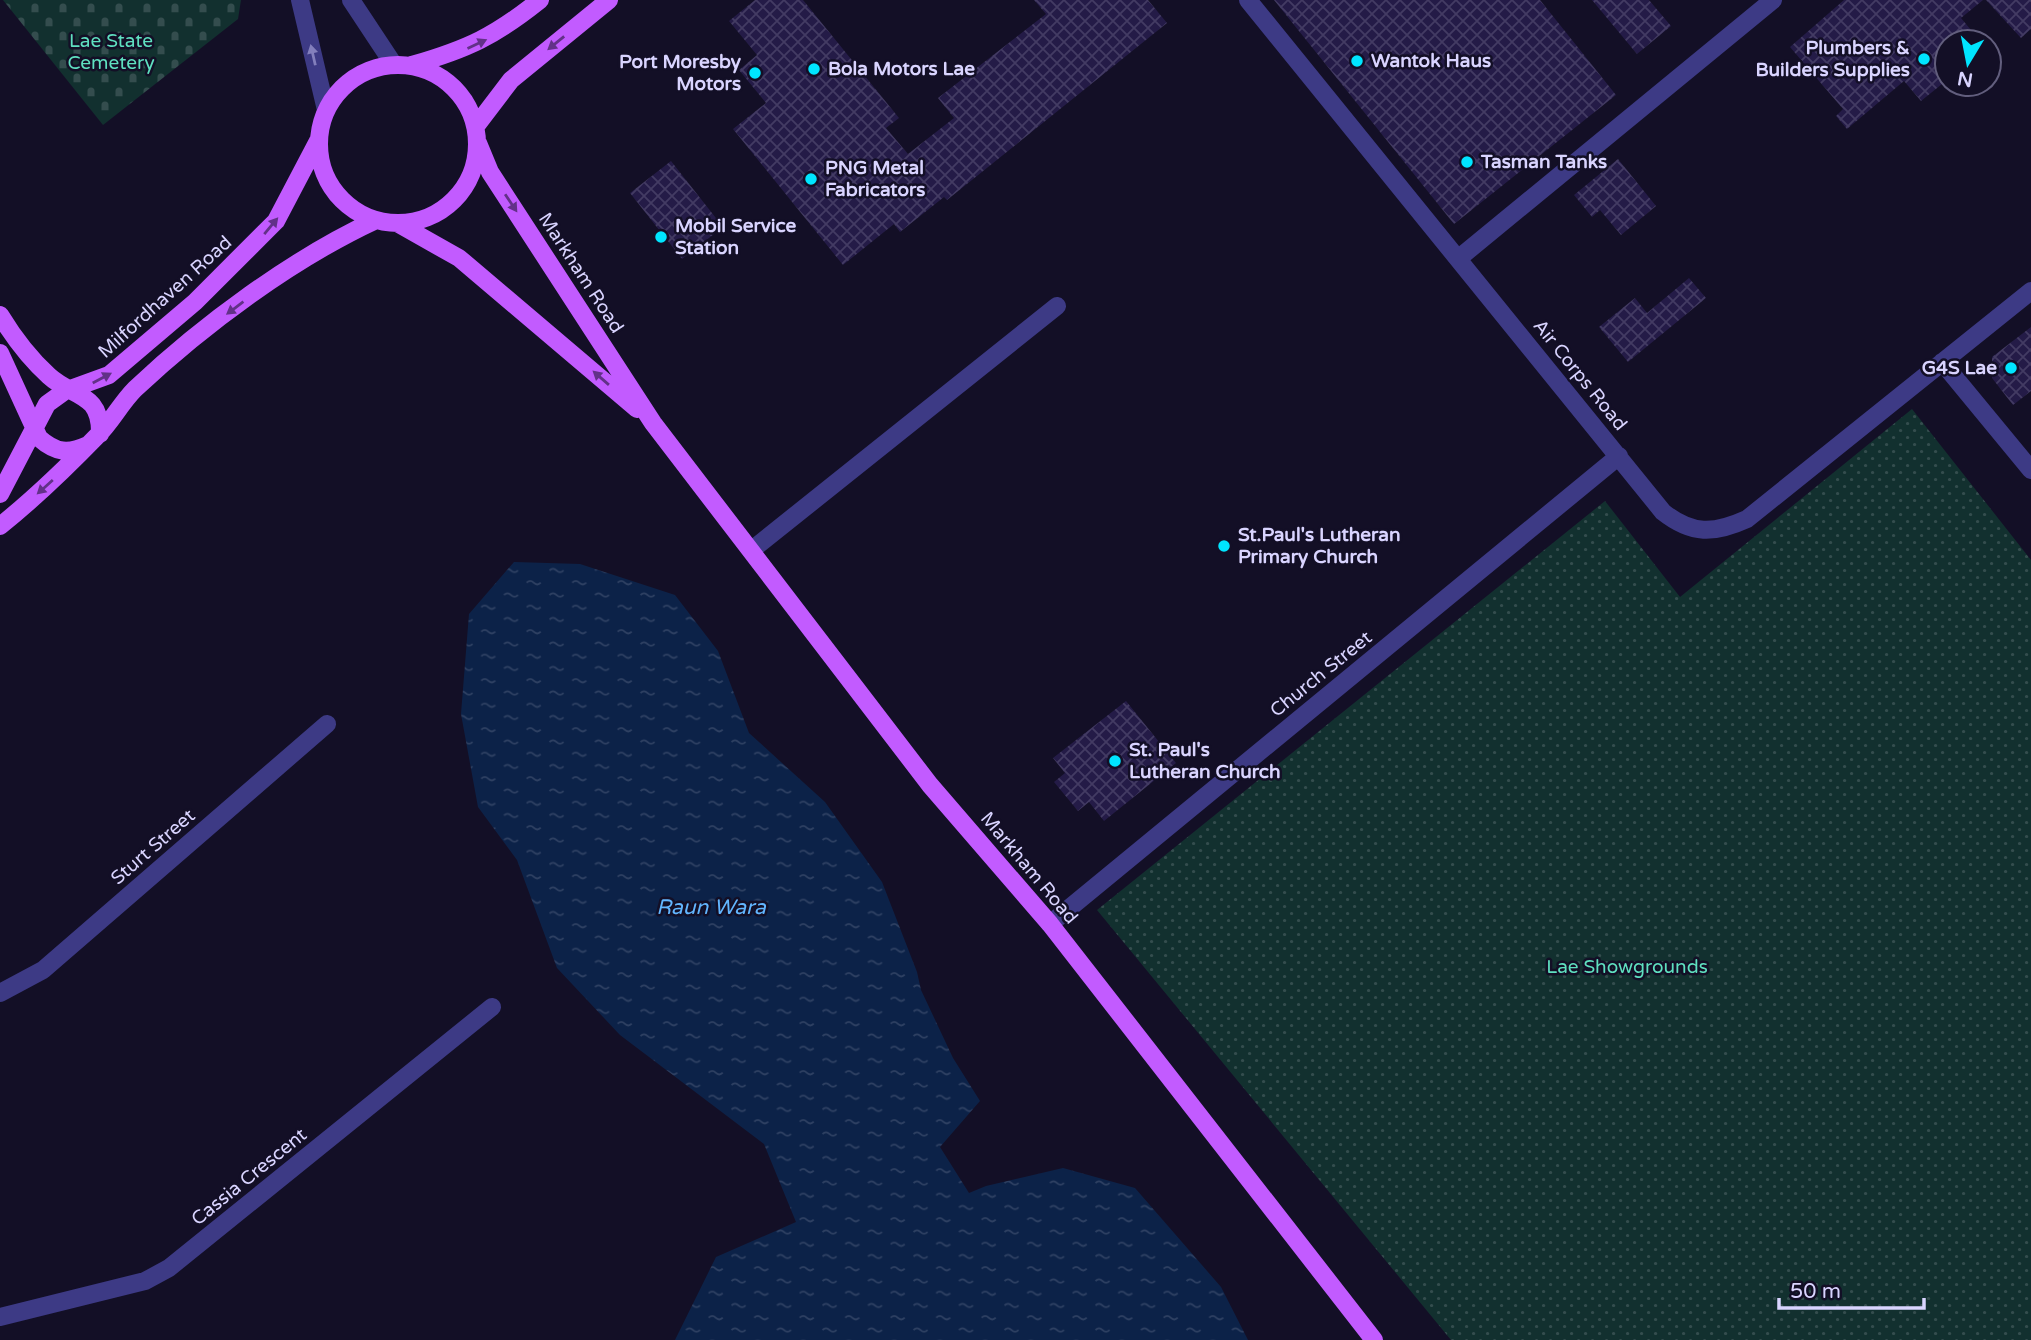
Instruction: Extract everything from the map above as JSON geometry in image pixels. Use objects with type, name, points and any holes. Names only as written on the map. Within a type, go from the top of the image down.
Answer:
[{"type":"main road","points":[[403,65],[428,70],[450,83],[467,102],[477,135],[474,168],[463,191],[444,209],[422,220],[396,223],[376,220],[352,209],[333,191],[321,167],[318,141],[326,110],[335,93],[354,76],[378,66],[403,65],[462,50],[494,35],[540,0]]},
{"type":"main road","points":[[477,135],[511,80],[609,0]]},
{"type":"main road","name":"Markham Road","points":[[477,135],[491,172],[653,423],[930,785],[1050,924],[1374,1340]]},
{"type":"main road","name":"Milfordhaven Road","points":[[0,494],[34,431],[38,416],[47,404],[109,375],[195,302],[276,221],[318,141]]},
{"type":"main road","points":[[0,526],[46,487],[94,439],[133,391],[237,306],[344,235],[376,220]]},
{"type":"main road","name":"Markham Road","points":[[396,223],[459,258],[653,423]]},
{"type":"main road","points":[[0,315],[37,365],[95,408],[100,417],[94,439],[67,453],[57,451],[34,431],[0,353]]},
{"type":"street","points":[[300,0],[326,110]]},
{"type":"street","points":[[351,0],[403,65]]},
{"type":"street","name":"Air Corps Road","points":[[1248,0],[1663,512],[1679,525],[1710,532],[1726,529],[1747,519],[2031,291]]},
{"type":"street","points":[[1459,257],[1773,0]]},
{"type":"street","points":[[752,549],[1057,306]]},
{"type":"street","points":[[1942,362],[2031,470]]},
{"type":"street","name":"Church Street","points":[[1050,924],[1619,456]]},
{"type":"street","name":"Sturt Street","points":[[0,993],[43,970],[327,724]]},
{"type":"street","name":"Cassia Crescent","points":[[0,1317],[145,1281],[169,1268],[492,1007]]},
{"type":"green space","name":"Lae State Cemetery","points":[[3,0],[241,0],[238,19],[103,125]]},
{"type":"green space","name":"Lae Showgrounds","points":[[1912,409],[2031,560],[2031,1340],[1451,1340],[1097,910],[1605,501],[1680,597]]},
{"type":"water","name":"Raun Wara","points":[[514,562],[580,564],[675,595],[718,651],[749,733],[825,802],[882,882],[917,972],[921,990],[953,1058],[980,1101],[940,1147],[969,1193],[986,1186],[1063,1168],[1135,1188],[1221,1287],[1248,1340],[675,1340],[716,1257],[796,1222],[764,1144],[620,1035],[557,968],[517,860],[478,807],[461,714],[469,614]]},
{"type":"building","points":[[755,0],[803,0],[899,118],[886,128],[908,154],[954,118],[938,98],[1046,14],[1034,0],[1148,0],[1167,23],[947,200],[944,197],[900,232],[894,224],[843,265],[733,129],[766,103],[739,70],[757,55],[729,21]]},
{"type":"building","name":"Tasman Tanks","points":[[1274,0],[1540,0],[1616,95],[1454,224]]},
{"type":"building","points":[[1592,0],[1649,0],[1671,26],[1637,54]]},
{"type":"building","points":[[1844,0],[1983,0],[1961,18],[1969,28],[1933,28],[1933,91],[1921,101],[1904,81],[1847,129],[1836,116],[1843,109],[1790,47]]},
{"type":"building","points":[[1986,0],[2031,0],[2031,29],[2021,38]]},
{"type":"building","points":[[1618,159],[1656,206],[1621,235],[1600,210],[1592,217],[1574,195]]},
{"type":"building","points":[[671,161],[723,227],[682,259],[630,193]]},
{"type":"building","points":[[1689,278],[1706,298],[1628,362],[1599,327],[1635,298],[1647,313]]},
{"type":"building","name":"G4S Lae","points":[[2031,327],[2031,391],[2013,405],[1992,378],[1992,357]]},
{"type":"building","name":"St. Paul's Lutheran Church","points":[[1126,701],[1176,763],[1104,821],[1089,802],[1078,811],[1054,782],[1065,773],[1053,758]]},
{"type":"place","name":"Plumbers & Builders Supplies","points":[[1924,59]]},
{"type":"place","name":"Wantok Haus","points":[[1357,61]]},
{"type":"place","name":"Bola Motors Lae","points":[[814,69]]},
{"type":"place","name":"Port Moresby Motors","points":[[755,73]]},
{"type":"place","name":"Tasman Tanks","points":[[1467,162]]},
{"type":"place","name":"PNG Metal Fabricators","points":[[811,179]]},
{"type":"place","name":"Mobil Service Station","points":[[661,237]]},
{"type":"place","name":"G4S Lae","points":[[2011,368]]},
{"type":"place","name":"St.Paul's Lutheran Primary Church","points":[[1224,546]]},
{"type":"place","name":"St. Paul's Lutheran Church","points":[[1115,761]]}]
